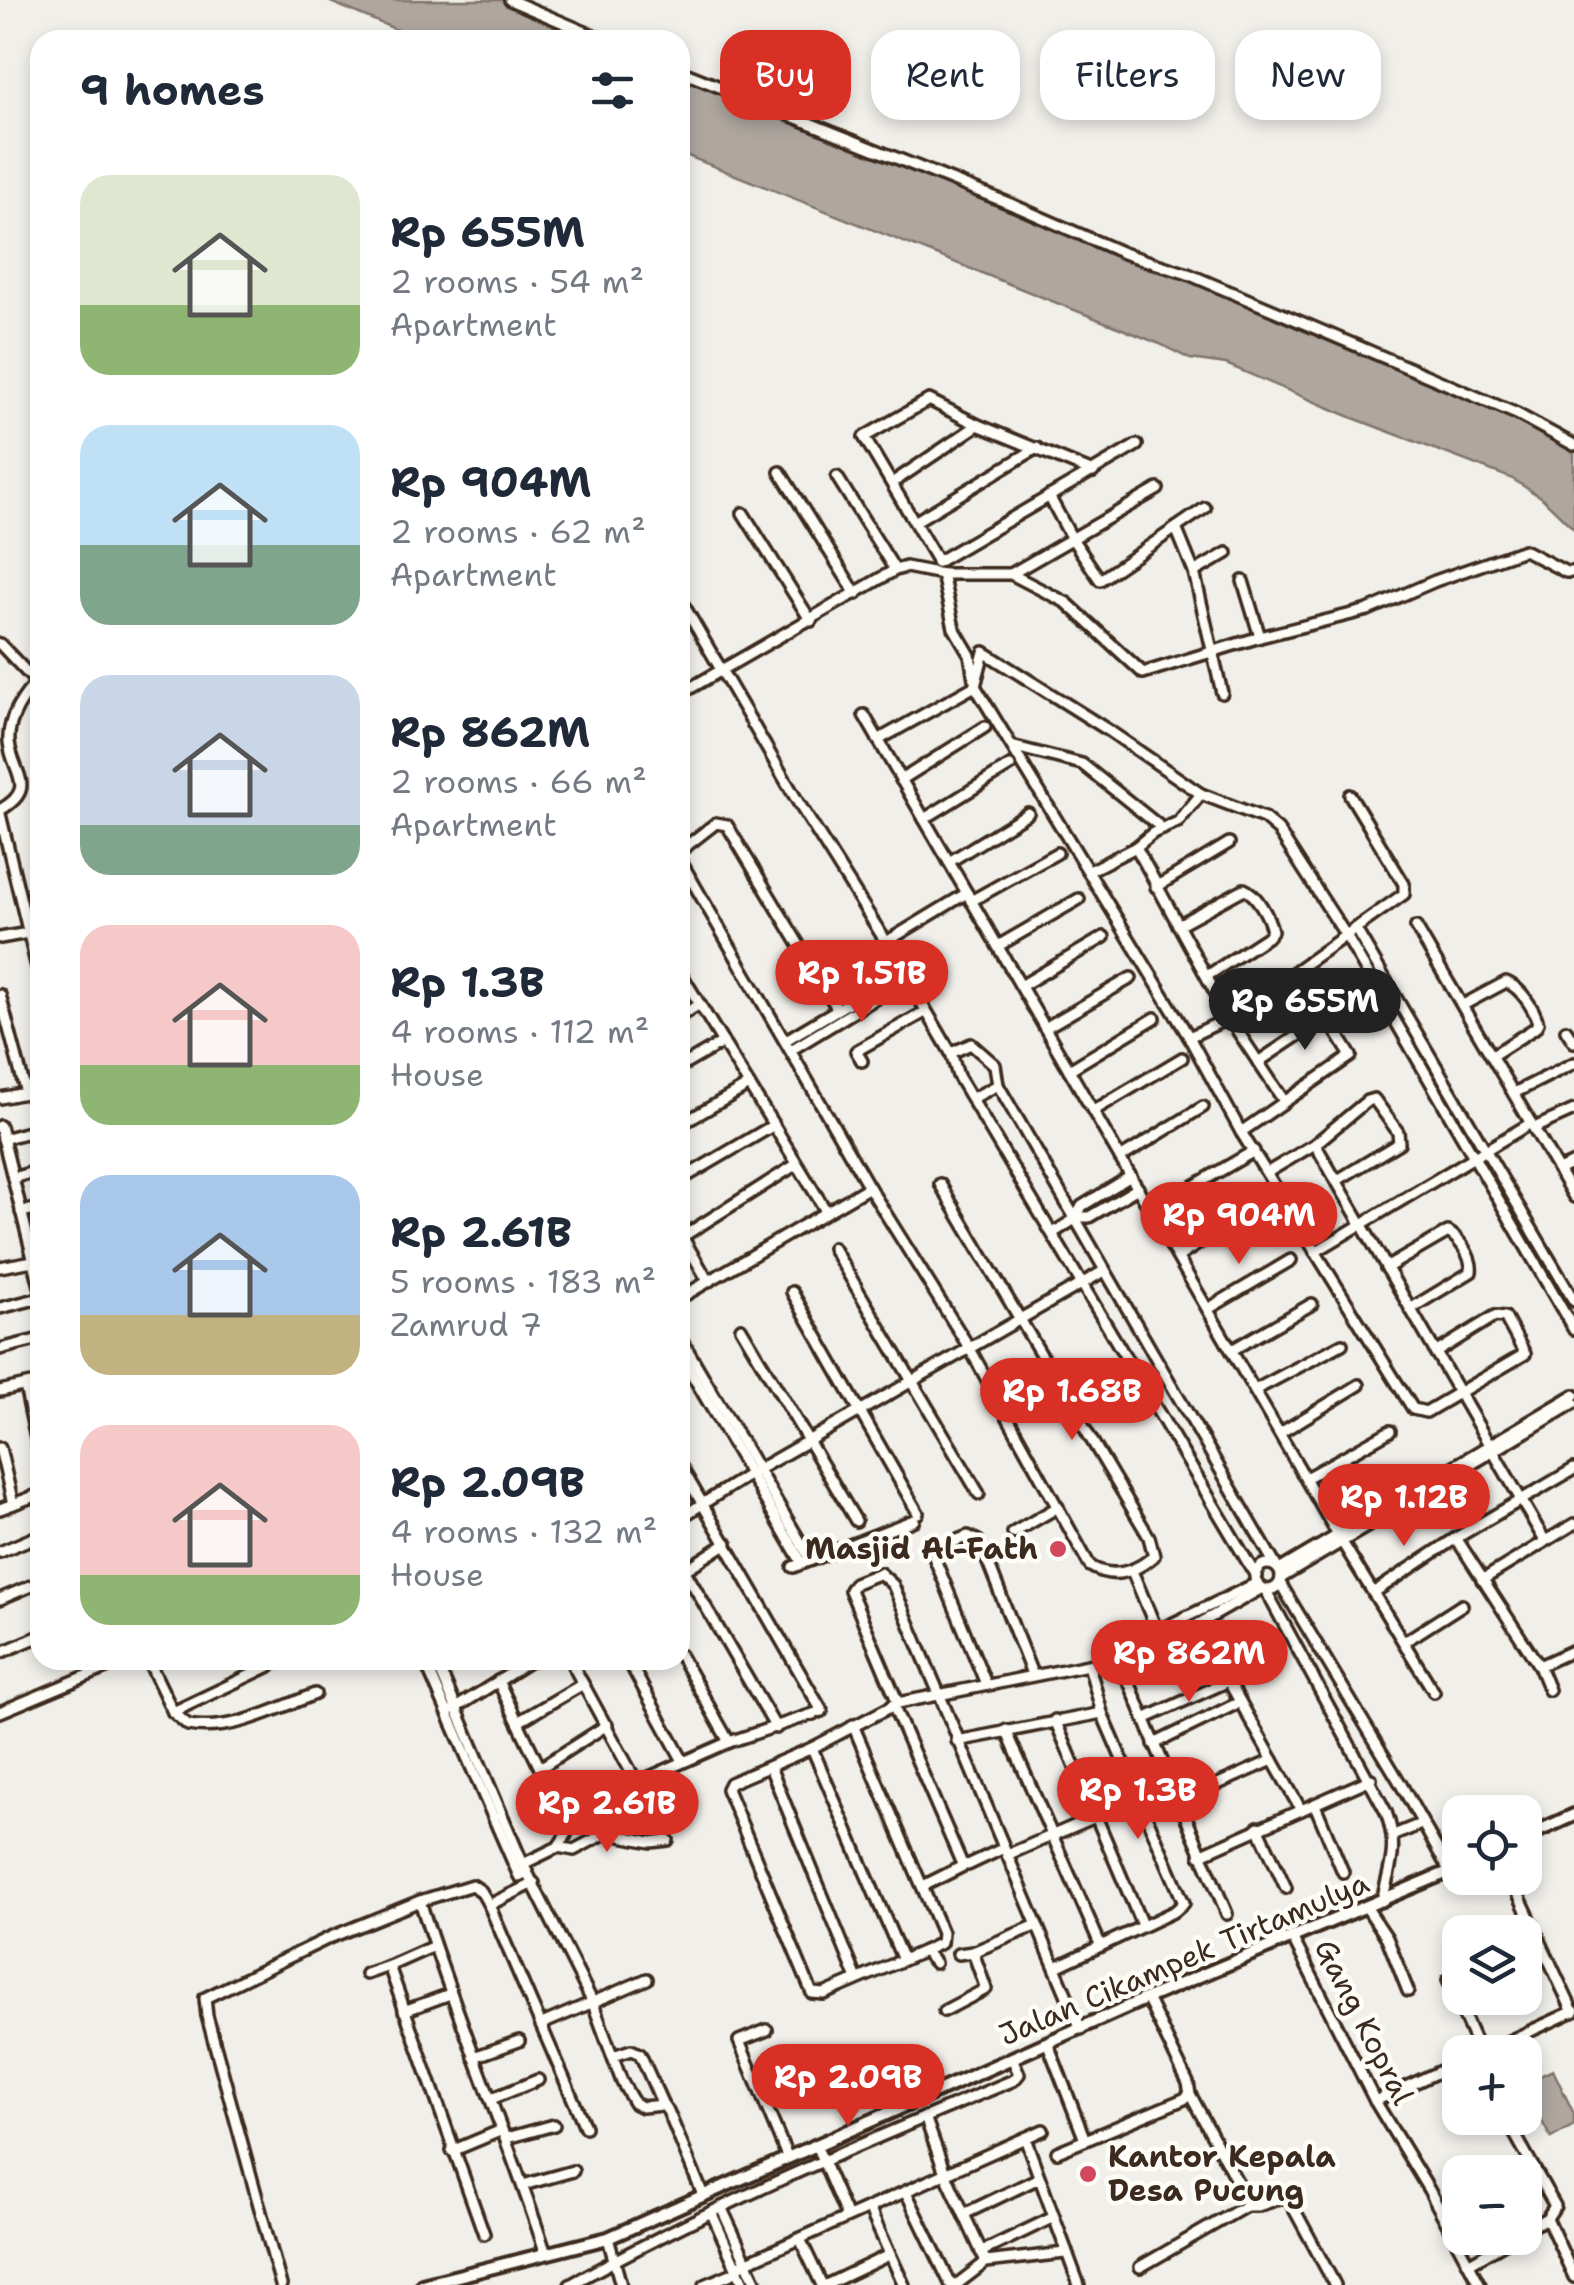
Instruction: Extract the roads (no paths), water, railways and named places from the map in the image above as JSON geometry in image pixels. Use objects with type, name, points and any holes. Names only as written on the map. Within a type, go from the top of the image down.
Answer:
[{"type":"street","points":[[510,0],[580,30]]},
{"type":"street","points":[[690,75],[1123,253],[1188,274],[1517,414],[1574,445]]},
{"type":"street","points":[[938,562],[864,437],[930,400],[978,425],[1093,472]]},
{"type":"street","points":[[892,483],[978,425]]},
{"type":"street","points":[[928,570],[1138,445]]},
{"type":"street","points":[[916,521],[1037,448]]},
{"type":"street","points":[[780,472],[856,594]]},
{"type":"street","points":[[837,477],[895,570]]},
{"type":"street","points":[[1011,574],[1158,489]]},
{"type":"street","points":[[1049,496],[1100,580],[1204,508]]},
{"type":"street","points":[[743,513],[811,621]]},
{"type":"street","points":[[1176,528],[1194,572],[1222,692]]},
{"type":"street","points":[[690,688],[906,567],[942,574],[1011,574],[1067,603],[1142,674],[1260,637],[1368,610],[1435,581],[1524,550],[1566,572],[1574,572]]},
{"type":"street","points":[[1194,572],[1227,553]]},
{"type":"street","points":[[942,574],[954,628],[970,655],[975,686],[1189,1036],[1241,1132],[1413,1410],[1426,1412],[1525,1354],[1509,1322],[1505,1317],[1495,1316],[1435,1353]]},
{"type":"street","points":[[1243,582],[1260,637]]},
{"type":"street","points":[[690,617],[798,802],[886,942],[950,1053],[958,1076],[1084,1283],[1378,1794],[1394,1835],[1394,1853],[1382,1901]]},
{"type":"street","points":[[0,644],[30,672]]},
{"type":"street","points":[[878,740],[975,686],[984,652],[1201,794],[1264,818],[1278,830],[1350,932],[1574,1301]]},
{"type":"street","points":[[30,691],[9,730],[9,744],[22,787],[19,796],[0,812],[30,941]]},
{"type":"street","points":[[0,722],[16,711]]},
{"type":"street","points":[[864,715],[1340,1537],[1434,1692]]},
{"type":"street","points":[[901,780],[985,727]]},
{"type":"street","points":[[1014,747],[1082,764],[1163,828]]},
{"type":"street","points":[[924,819],[1010,766]]},
{"type":"street","points":[[1088,871],[1178,822],[1201,794]]},
{"type":"street","points":[[1189,1036],[1229,1018],[1404,894],[1406,889],[1350,795]]},
{"type":"street","points":[[949,862],[1028,813]]},
{"type":"street","points":[[690,844],[716,823],[727,825],[837,1008]]},
{"type":"street","points":[[1156,886],[1229,843]]},
{"type":"street","points":[[1136,847],[1229,1018],[1284,1101]]},
{"type":"street","points":[[886,942],[1057,853]]},
{"type":"street","points":[[690,877],[869,1187],[970,1349],[1090,1566],[1106,1573],[1132,1571],[1154,1556],[1153,1545],[940,1184]]},
{"type":"street","points":[[1178,924],[1244,889],[1251,891],[1270,922],[1272,931],[1267,937],[1207,976]]},
{"type":"street","points":[[998,946],[1079,899]]},
{"type":"street","points":[[1416,927],[1574,1196]]},
{"type":"street","points":[[1350,932],[1472,1157],[1574,1330]]},
{"type":"street","points":[[0,938],[28,933]]},
{"type":"street","points":[[1020,986],[1104,937]]},
{"type":"street","points":[[789,1045],[837,1008],[904,975]]},
{"type":"street","points":[[789,1045],[904,975]]},
{"type":"street","points":[[1045,1028],[1131,978]]},
{"type":"street","points":[[1464,1005],[1506,982],[1512,984],[1536,1016],[1535,1028],[1493,1055]]},
{"type":"street","points":[[690,988],[826,1211]]},
{"type":"street","points":[[0,995],[26,1092]]},
{"type":"street","points":[[690,1010],[700,1004]]},
{"type":"street","points":[[862,1061],[856,1051],[925,1012]]},
{"type":"street","points":[[1070,1070],[1155,1018]]},
{"type":"street","points":[[1241,1132],[1348,1060],[1350,1052],[1324,1018],[1258,1062]]},
{"type":"street","points":[[1566,1030],[1574,1042]]},
{"type":"street","points":[[690,1061],[723,1042]]},
{"type":"street","points":[[950,1053],[971,1044],[995,1065],[998,1085],[1421,1824],[1442,1852]]},
{"type":"street","points":[[1093,1111],[1182,1058]]},
{"type":"street","points":[[1514,1093],[1574,1063]]},
{"type":"street","points":[[690,1119],[749,1085]]},
{"type":"street","points":[[973,1098],[998,1085]]},
{"type":"street","points":[[0,1098],[30,1091]]},
{"type":"street","points":[[1268,1172],[1314,1144],[1374,1099],[1400,1140],[1336,1180]]},
{"type":"street","points":[[1120,1158],[1203,1107]]},
{"type":"street","points":[[1315,1252],[1483,1150],[1532,1125],[1574,1110]]},
{"type":"street","points":[[690,1174],[774,1125]]},
{"type":"street","points":[[0,1126],[30,1237]]},
{"type":"street","points":[[3,1139],[30,1131]]},
{"type":"street","points":[[1314,1144],[1545,1541]]},
{"type":"street","points":[[1151,1211],[1254,1151]]},
{"type":"street","points":[[1558,1170],[1574,1163]]},
{"type":"street","points":[[690,1229],[797,1164]]},
{"type":"street","points":[[13,1178],[30,1173]]},
{"type":"street","points":[[1054,1233],[1076,1218],[1082,1206],[1131,1176]]},
{"type":"street","points":[[690,1292],[869,1187]]},
{"type":"street","points":[[1076,1218],[1089,1217],[1138,1188]]},
{"type":"street","points":[[1178,1256],[1252,1209]]},
{"type":"street","points":[[22,1212],[30,1210]]},
{"type":"street","points":[[1386,1268],[1448,1232],[1458,1238],[1472,1270],[1410,1309]]},
{"type":"street","points":[[834,1248],[980,1494]]},
{"type":"street","points":[[690,1250],[708,1281]]},
{"type":"street","points":[[0,1267],[30,1255]]},
{"type":"street","points":[[1208,1308],[1290,1260]]},
{"type":"street","points":[[690,1511],[1104,1271]]},
{"type":"street","points":[[690,1364],[760,1482],[802,1563],[916,1516],[792,1292]]},
{"type":"street","points":[[0,1308],[30,1300]]},
{"type":"street","points":[[1232,1350],[1312,1304]]},
{"type":"street","points":[[741,1328],[856,1521]]},
{"type":"street","points":[[0,1349],[30,1342]]},
{"type":"street","points":[[1255,1390],[1342,1344]]},
{"type":"street","points":[[0,1391],[30,1385]]},
{"type":"street","points":[[1280,1433],[1359,1385]]},
{"type":"street","points":[[25,1386],[30,1410]]},
{"type":"street","points":[[853,1725],[943,1937],[940,1943],[924,1951],[816,1995],[804,1982],[727,1789],[730,1784],[812,1748],[853,1725],[895,1704],[1114,1658],[1279,1574],[1574,1394]]},
{"type":"street","points":[[1490,1448],[1574,1403]]},
{"type":"street","points":[[1306,1478],[1390,1431]]},
{"type":"street","points":[[0,1448],[14,1504]]},
{"type":"street","points":[[1373,1593],[1456,1538],[1574,1469]]},
{"type":"street","points":[[561,1816],[729,1742],[822,1711],[690,1482]]},
{"type":"street","points":[[0,1509],[30,1498]]},
{"type":"street","points":[[1012,1533],[1058,1507]]},
{"type":"street","points":[[1482,1580],[1574,1524]]},
{"type":"street","points":[[986,1684],[934,1557],[936,1550],[968,1536],[978,1541],[983,1550],[1032,1674]]},
{"type":"street","points":[[1456,1538],[1539,1666],[1549,1690]]},
{"type":"street","points":[[0,1552],[30,1539]]},
{"type":"street","points":[[690,1567],[727,1543]]},
{"type":"street","points":[[1260,1584],[1266,1564],[1279,1574]]},
{"type":"street","points":[[1132,1571],[1160,1636]]},
{"type":"street","points":[[965,1865],[850,1590],[871,1574],[880,1573],[894,1585],[1080,2028]]},
{"type":"street","points":[[690,1585],[776,1728]]},
{"type":"street","points":[[0,1599],[30,1586]]},
{"type":"street","points":[[1404,1642],[1462,1605]]},
{"type":"street","points":[[0,1653],[30,1640]]},
{"type":"street","points":[[1539,1666],[1574,1650]]},
{"type":"street","points":[[1216,1657],[1301,1810]]},
{"type":"street","points":[[1114,1658],[1129,1682],[1227,1914]]},
{"type":"street","points":[[1056,1966],[1181,1907],[1184,1898],[1102,1713],[1089,1665]]},
{"type":"street","points":[[0,1712],[101,1670]]},
{"type":"street","points":[[153,1670],[173,1712],[196,1727],[254,1717],[314,1694]]},
{"type":"street","points":[[173,1712],[261,1670]]},
{"type":"street","points":[[440,1670],[450,1711],[592,2001],[634,2103],[642,2107],[663,2104]]},
{"type":"street","points":[[450,1711],[516,1670]]},
{"type":"street","points":[[576,1670],[637,1783]]},
{"type":"street","points":[[633,1670],[683,1761]]},
{"type":"street","points":[[688,1670],[729,1742]]},
{"type":"street","points":[[498,1681],[540,1768],[566,1834],[558,1848],[526,1868]]},
{"type":"street","points":[[1144,1718],[1229,1682]]},
{"type":"street","points":[[518,1722],[584,1684]]},
{"type":"street","points":[[1154,1744],[1240,1702]]},
{"type":"street","points":[[957,1741],[1102,1713]]},
{"type":"street","points":[[1055,1720],[1142,1925]]},
{"type":"street","points":[[540,1768],[607,1724]]},
{"type":"street","points":[[1006,1730],[1100,1944]]},
{"type":"street","points":[[812,1748],[903,1960]]},
{"type":"street","points":[[1179,1801],[1273,1760]]},
{"type":"street","points":[[770,1768],[857,1979]]},
{"type":"street","points":[[1200,1855],[1370,1780]]},
{"type":"street","points":[[1378,1794],[1399,1781]]},
{"type":"street","points":[[923,1886],[965,1865],[1052,1835],[1139,1798]]},
{"type":"street","points":[[1314,1805],[1343,1872]]},
{"type":"street","points":[[1542,1829],[1574,1814]]},
{"type":"street","points":[[1394,1835],[1421,1824]]},
{"type":"street","points":[[1258,1827],[1286,1888]]},
{"type":"street","points":[[558,1848],[574,1850],[606,1833],[650,1842],[668,1840]]},
{"type":"street","name":"Jalan Cikampek Tirtamulya","points":[[422,2285],[608,2238],[1146,1998],[1442,1875]]},
{"type":"street","points":[[489,1905],[534,1883]]},
{"type":"street","points":[[281,2285],[204,1998],[331,1937],[472,1884],[489,1905],[584,2127]]},
{"type":"street","points":[[1519,1895],[1573,2012],[1521,2035]]},
{"type":"street","points":[[420,1901],[450,1994],[505,2134],[546,2254]]},
{"type":"street","points":[[1368,1908],[1387,1938],[1408,1991]]},
{"type":"street","points":[[958,1954],[973,1952],[1037,1925]]},
{"type":"street","name":"Gang Kopral","points":[[1293,1939],[1375,2101],[1480,2285]]},
{"type":"street","points":[[366,1974],[434,1946]]},
{"type":"street","points":[[924,1951],[936,1963]]},
{"type":"street","points":[[944,2011],[986,1990],[973,1952]]},
{"type":"street","points":[[389,1966],[484,2234]]},
{"type":"street","points":[[542,2024],[647,1979]]},
{"type":"street","points":[[404,2011],[450,1994]]},
{"type":"street","points":[[1146,1998],[1246,2206]]},
{"type":"street","points":[[767,2030],[738,2041],[787,2156]]},
{"type":"street","points":[[474,2057],[518,2041]]},
{"type":"street","points":[[1048,2044],[1085,2140]]},
{"type":"street","points":[[613,2056],[631,2050],[640,2054],[717,2212],[744,2285]]},
{"type":"street","points":[[570,2285],[822,2161],[1014,2080],[1019,2074],[1013,2060]]},
{"type":"street","points":[[1375,2101],[1442,2070]]},
{"type":"street","points":[[491,2099],[538,2080]]},
{"type":"street","points":[[1057,2152],[1190,2094]]},
{"type":"street","points":[[925,2117],[983,2257]]},
{"type":"street","points":[[452,2151],[505,2134],[554,2125]]},
{"type":"street","points":[[705,2285],[847,2216],[1043,2130]]},
{"type":"street","points":[[1516,2135],[1552,2198],[1554,2210],[1542,2221]]},
{"type":"street","points":[[1025,2138],[1079,2285]]},
{"type":"street","points":[[816,2145],[847,2216]]},
{"type":"street","points":[[523,2184],[573,2171]]},
{"type":"street","points":[[964,2214],[1039,2178]]},
{"type":"street","points":[[906,2192],[954,2285],[983,2257],[1054,2217]]},
{"type":"street","points":[[1140,2267],[1246,2206],[1287,2196],[1334,2285]]},
{"type":"street","points":[[868,2208],[904,2285]]},
{"type":"street","points":[[1547,2218],[1574,2277]]},
{"type":"street","points":[[608,2238],[621,2285]]},
{"type":"street","points":[[800,2239],[824,2285],[889,2255]]},
{"type":"street","points":[[983,2257],[1066,2252]]},
{"type":"street","points":[[1470,2264],[1485,2255]]},
{"type":"street","points":[[740,2267],[756,2285]]},
{"type":"place","name":"Masjid Al-Fath","points":[[1058,1549]]},
{"type":"place","name":"Kantor Kepala Desa Pucung","points":[[1088,2174]]}]
